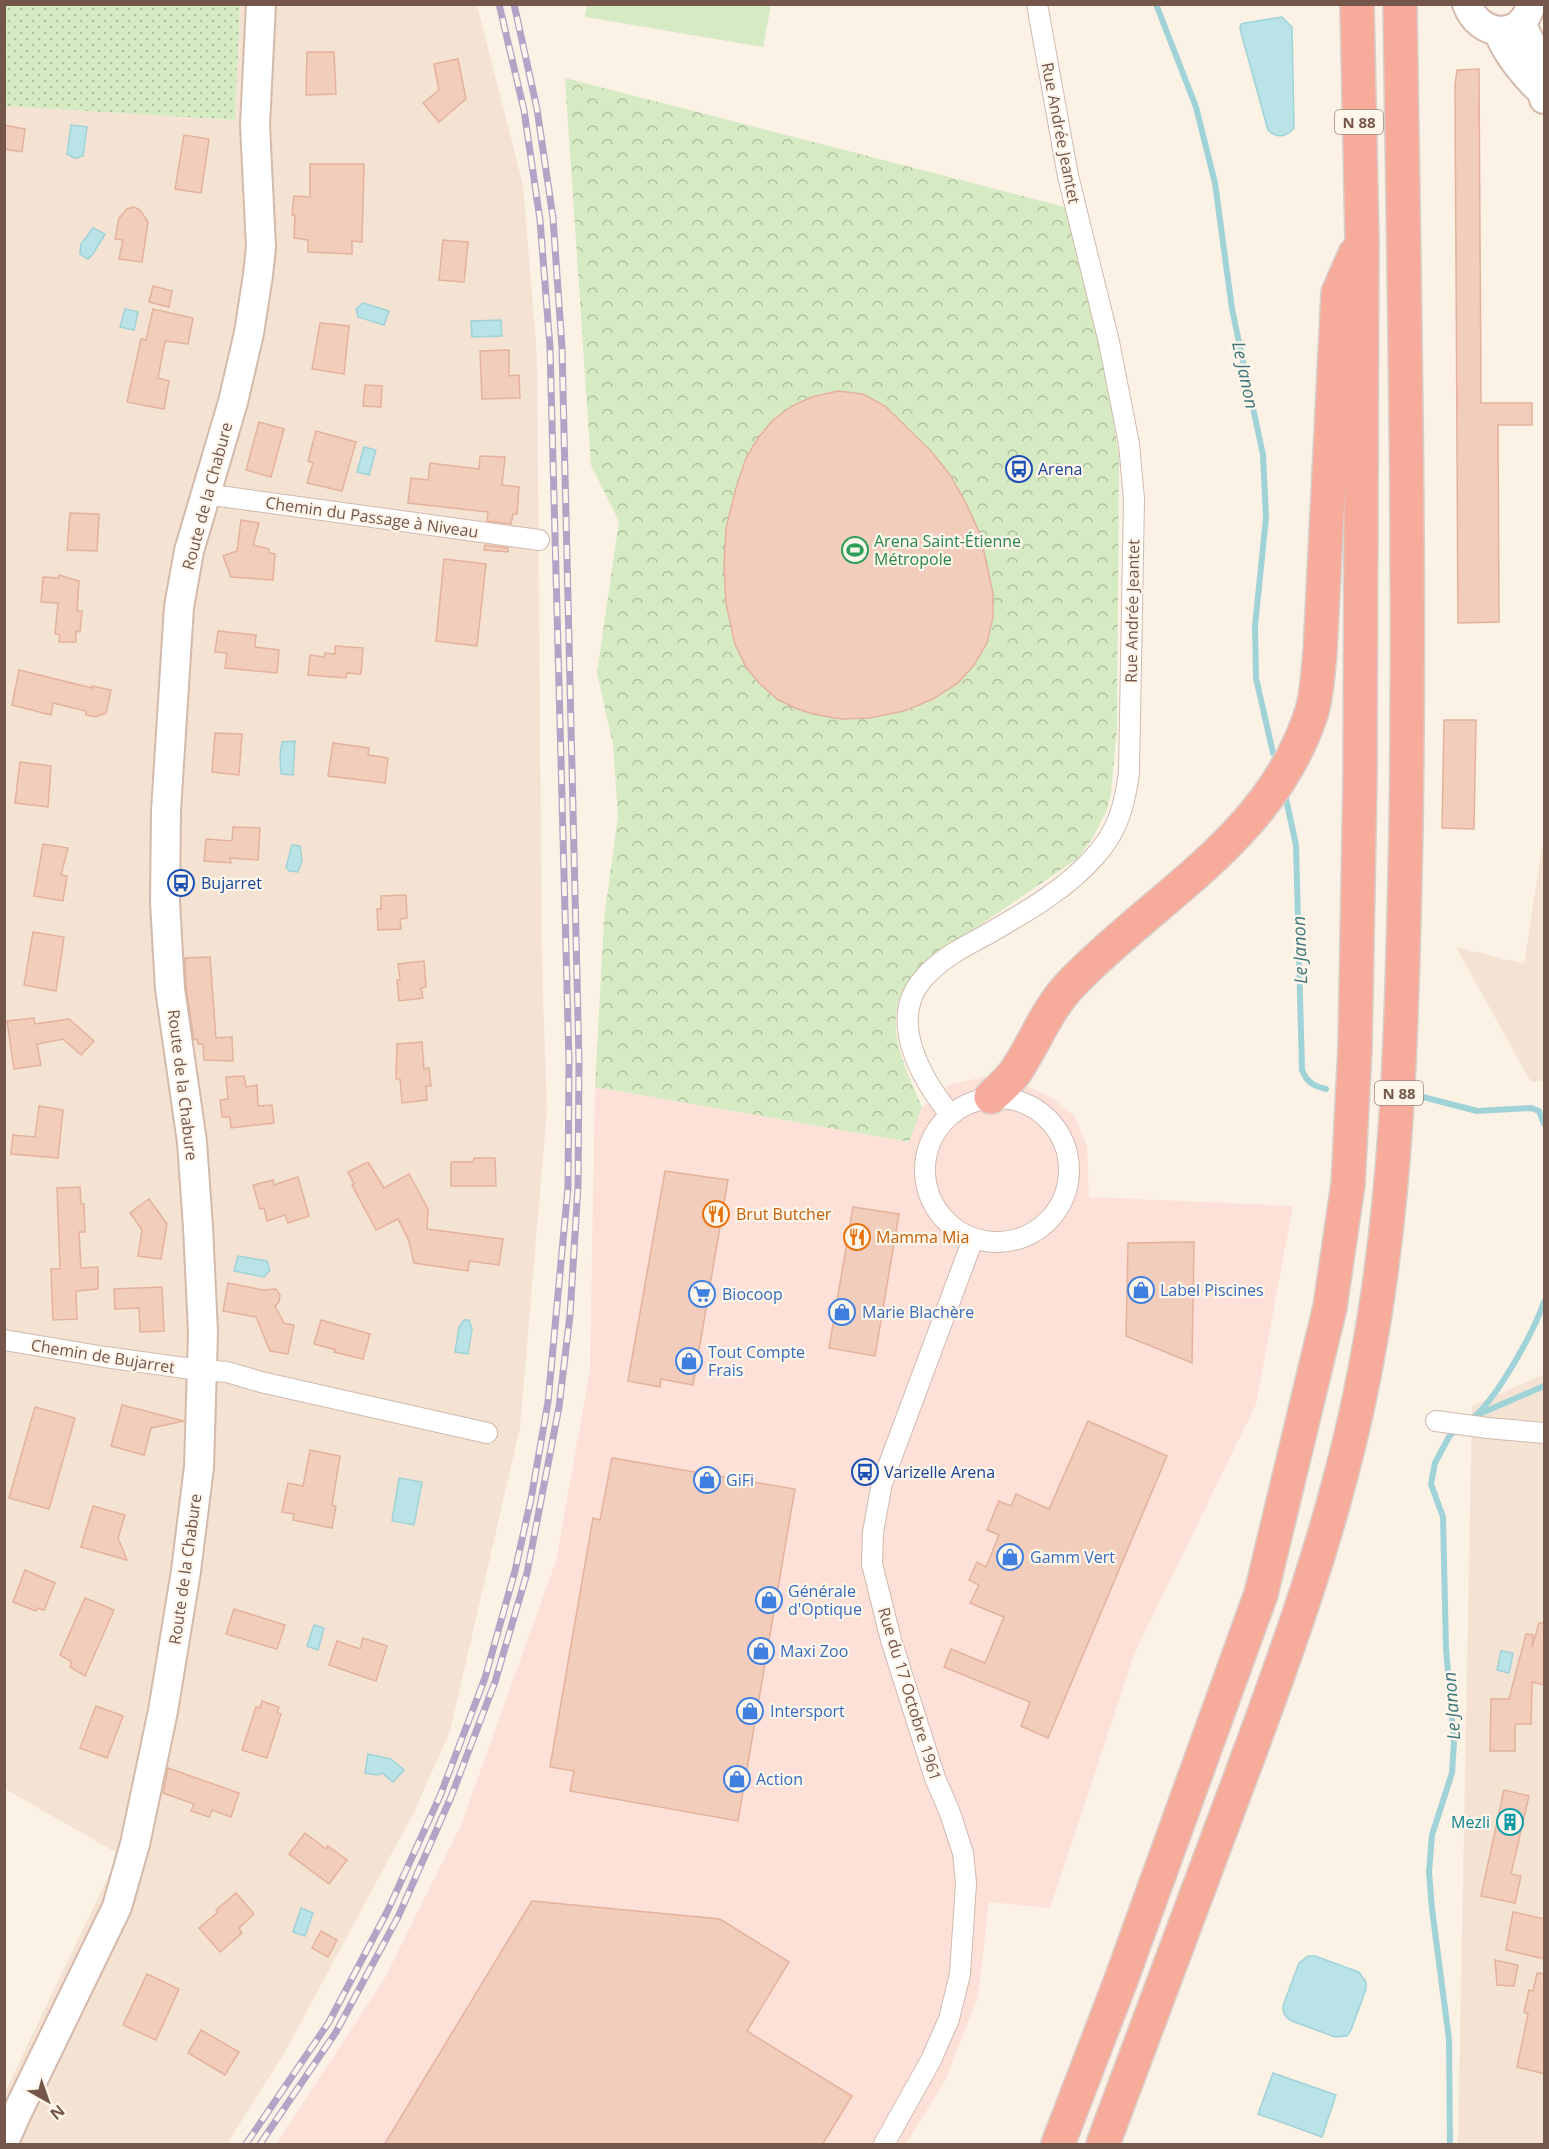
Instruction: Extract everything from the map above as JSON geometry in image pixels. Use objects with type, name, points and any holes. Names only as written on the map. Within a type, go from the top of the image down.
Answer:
[{"type":"highway","name":"N 88","points":[[1058,2145],[1121,1980],[1260,1594],[1330,1307],[1348,1184],[1355,1048],[1360,779],[1362,239],[1357,4]]},
{"type":"highway","name":"N 88","points":[[1103,2145],[1259,1728],[1318,1553],[1348,1452],[1379,1293],[1395,1155],[1400,1074],[1407,765],[1400,4]]},
{"type":"highway","points":[[991,1097],[1014,1073],[1046,1015],[1071,984],[1240,833],[1275,790],[1298,749],[1312,709],[1320,653],[1338,293],[1362,239]]},
{"type":"main road","name":"Route de la Chabure","points":[[4,2142],[112,1917],[127,1876],[163,1711],[186,1571],[199,1467],[203,1332],[198,1227],[192,1152],[170,989],[165,902],[166,811],[179,607],[189,551],[233,402],[249,333],[258,275],[261,246],[255,124],[261,4]]},
{"type":"main road","points":[[1467,4],[1477,22],[1483,27],[1517,19]]},
{"type":"main road","points":[[1517,19],[1502,42],[1543,95]]},
{"type":"street","name":"Rue Andrée Jeantet","points":[[950,1114],[930,1085],[909,1039],[907,1015],[912,996],[922,979],[949,956],[1041,901],[1073,878],[1097,855],[1115,828],[1126,800],[1129,772],[1134,499],[1129,444],[1111,351],[1068,176],[1037,4]]},
{"type":"street","name":"Chemin du Passage à Niveau","points":[[205,494],[539,540]]},
{"type":"street","points":[[991,1097],[1015,1100],[1042,1113],[1057,1130],[1066,1149],[1069,1171],[1065,1193],[1058,1208],[1039,1228],[1020,1239],[998,1243],[973,1239],[954,1229],[937,1211],[927,1190],[925,1165],[930,1142],[950,1114],[991,1097]]},
{"type":"street","name":"Rue du 17 Octobre 1961","points":[[884,2145],[931,2060],[949,2019],[960,1974],[966,1883],[963,1853],[950,1813],[935,1778],[891,1640],[872,1564],[873,1532],[882,1483],[973,1239]]},
{"type":"street","name":"Chemin de Bujarret","points":[[4,1340],[105,1357],[227,1372],[261,1383],[487,1432]]},
{"type":"street","points":[[1442,1422],[1545,1433]]},
{"type":"shaded area","points":[[240,5],[477,5],[523,185],[537,356],[542,971],[547,1110],[520,1427],[450,1731],[414,1812],[286,2050],[227,2144],[5,2144],[5,2092],[119,1854],[5,1789],[4,106],[235,120]]},
{"type":"shaded area","points":[[1542,848],[1544,848],[1544,1081],[1531,1082],[1456,947],[1524,964]]},
{"type":"shaded area","points":[[999,1073],[1052,1098],[1075,1117],[1087,1146],[1089,1197],[1293,1206],[1256,1404],[1135,1652],[1050,1908],[989,1902],[978,1996],[946,2079],[906,2144],[276,2144],[385,1978],[461,1825],[556,1561],[590,1370],[595,1087],[908,1142],[922,1107],[949,1085]]},
{"type":"shaded area","points":[[1544,1374],[1544,2144],[1458,2144],[1472,1406]]},
{"type":"green space","points":[[587,4],[771,5],[763,47],[585,17]]},
{"type":"green space","points":[[4,5],[240,5],[235,120],[5,106]]},
{"type":"green space","points":[[565,78],[1065,207],[1103,350],[1119,457],[1117,730],[1111,792],[1107,810],[1092,839],[1078,858],[941,952],[917,973],[905,988],[896,1018],[896,1033],[904,1064],[922,1107],[909,1142],[595,1087],[604,919],[618,816],[613,744],[597,673],[619,521],[591,465]]},
{"type":"water","points":[[1282,17],[1292,27],[1294,128],[1285,135],[1278,136],[1268,130],[1240,29],[1241,24]]},
{"type":"water","points":[[71,125],[87,127],[83,156],[75,158],[67,154]]},
{"type":"water","points":[[93,228],[105,234],[88,259],[80,254],[81,244]]},
{"type":"water","points":[[363,303],[389,311],[384,325],[358,317],[356,309]]},
{"type":"water","points":[[125,309],[138,312],[134,330],[120,327]]},
{"type":"water","points":[[501,320],[502,336],[472,337],[471,321]]},
{"type":"water","points":[[364,447],[376,450],[369,475],[357,472]]},
{"type":"water","points":[[295,741],[293,775],[281,774],[282,742]]},
{"type":"water","points":[[292,845],[300,846],[302,860],[298,872],[289,871],[286,867]]},
{"type":"water","points":[[238,1256],[267,1261],[270,1270],[264,1277],[234,1271]]},
{"type":"water","points":[[464,1320],[469,1320],[472,1329],[468,1354],[455,1352],[459,1327]]},
{"type":"water","points":[[399,1478],[422,1482],[414,1525],[392,1521]]},
{"type":"water","points":[[314,1625],[324,1628],[318,1650],[307,1646]]},
{"type":"water","points":[[1501,1651],[1513,1653],[1509,1673],[1497,1670]]},
{"type":"water","points":[[368,1754],[391,1759],[404,1770],[393,1782],[382,1773],[378,1775],[365,1773]]},
{"type":"water","points":[[301,1908],[313,1913],[305,1936],[293,1932]]},
{"type":"water","points":[[1308,1956],[1315,1956],[1359,1972],[1366,1982],[1366,1989],[1347,2036],[1335,2037],[1292,2021],[1283,2011],[1299,1963]]},
{"type":"water","points":[[1273,2073],[1336,2095],[1322,2137],[1258,2114]]},
{"type":"building","points":[[307,52],[334,52],[336,94],[306,95]]},
{"type":"building","points":[[458,59],[466,99],[439,122],[423,103],[439,90],[434,64]]},
{"type":"building","points":[[1479,69],[1481,403],[1532,403],[1532,425],[1498,425],[1499,622],[1458,623],[1455,85],[1457,70]]},
{"type":"building","points":[[4,125],[25,129],[22,152],[4,149]]},
{"type":"building","points":[[184,135],[209,139],[201,193],[175,189]]},
{"type":"building","points":[[310,164],[364,164],[362,242],[352,241],[352,254],[308,252],[308,240],[294,238],[295,215],[292,215],[294,196],[310,197]]},
{"type":"building","points":[[134,207],[140,210],[148,222],[142,262],[119,259],[123,240],[115,239],[119,218],[127,209]]},
{"type":"building","points":[[443,240],[468,242],[464,282],[439,280]]},
{"type":"building","points":[[153,286],[172,291],[169,307],[149,302]]},
{"type":"building","points":[[153,309],[193,318],[188,344],[165,341],[158,378],[169,381],[164,409],[127,402],[141,339],[146,340]]},
{"type":"building","points":[[320,323],[349,326],[344,374],[312,369]]},
{"type":"building","points":[[509,350],[509,376],[519,375],[520,398],[482,399],[480,351]]},
{"type":"building","points":[[365,385],[382,386],[381,407],[363,406]]},
{"type":"building","name":"Arena Saint-Étienne Métropole","points":[[838,391],[863,394],[885,406],[931,451],[950,475],[980,534],[993,593],[993,617],[987,643],[974,665],[958,683],[933,699],[904,711],[869,718],[841,719],[813,714],[777,699],[746,667],[735,644],[726,604],[724,565],[726,528],[746,458],[758,438],[773,420],[792,406],[812,397]]},
{"type":"building","points":[[259,422],[284,429],[271,477],[246,470]]},
{"type":"building","points":[[316,431],[356,442],[342,491],[307,483],[313,463],[308,461]]},
{"type":"building","points":[[480,456],[505,457],[502,485],[519,487],[517,514],[513,514],[511,524],[487,521],[488,512],[408,503],[411,478],[428,480],[430,463],[479,469]]},
{"type":"building","points":[[70,513],[99,514],[97,551],[67,550]]},
{"type":"building","points":[[241,520],[259,523],[253,545],[269,549],[269,553],[275,554],[273,580],[231,577],[223,556],[237,551]]},
{"type":"building","points":[[485,545],[508,548],[508,552],[484,550]]},
{"type":"building","points":[[444,559],[486,564],[477,646],[436,641]]},
{"type":"building","points":[[59,575],[79,581],[77,611],[82,611],[80,632],[76,631],[76,642],[59,642],[60,635],[55,634],[58,603],[41,602],[43,577],[59,578]]},
{"type":"building","points":[[218,631],[256,635],[255,647],[279,650],[277,673],[225,668],[227,653],[215,652]]},
{"type":"building","points":[[335,646],[363,648],[361,674],[347,673],[346,678],[308,675],[310,655],[324,657],[325,653],[335,654]]},
{"type":"building","points":[[19,670],[92,688],[92,686],[111,690],[106,713],[96,717],[86,715],[86,711],[53,703],[51,715],[12,705]]},
{"type":"building","points":[[1444,720],[1476,720],[1474,829],[1442,828]]},
{"type":"building","points":[[215,733],[242,734],[239,775],[212,772]]},
{"type":"building","points":[[333,743],[369,748],[368,755],[388,758],[385,783],[328,776]]},
{"type":"building","points":[[20,762],[51,766],[48,807],[15,803]]},
{"type":"building","points":[[233,827],[260,828],[258,860],[230,858],[231,863],[204,861],[206,839],[232,841]]},
{"type":"building","points":[[43,844],[68,848],[61,875],[67,876],[63,901],[34,896]]},
{"type":"building","points":[[406,895],[407,918],[400,919],[401,929],[378,930],[377,909],[381,909],[381,896]]},
{"type":"building","points":[[33,932],[64,937],[56,991],[24,985]]},
{"type":"building","points":[[210,957],[216,1038],[232,1037],[233,1061],[204,1060],[203,1044],[198,1044],[197,1039],[194,1040],[186,987],[185,958]]},
{"type":"building","points":[[424,961],[426,987],[421,988],[423,998],[399,1001],[398,964]]},
{"type":"building","points":[[34,1018],[35,1024],[69,1019],[94,1041],[81,1055],[63,1039],[37,1044],[41,1065],[14,1069],[7,1021]]},
{"type":"building","points":[[422,1042],[424,1069],[429,1068],[431,1086],[426,1086],[427,1100],[402,1103],[400,1079],[396,1079],[397,1044]]},
{"type":"building","points":[[244,1076],[246,1087],[257,1085],[258,1106],[272,1105],[274,1123],[231,1128],[230,1117],[222,1117],[220,1100],[228,1099],[226,1077]]},
{"type":"building","points":[[39,1106],[63,1110],[58,1158],[11,1154],[13,1135],[35,1137]]},
{"type":"building","points":[[474,1158],[495,1158],[496,1186],[451,1186],[451,1162],[473,1162]]},
{"type":"building","points":[[368,1162],[384,1188],[409,1174],[428,1209],[427,1229],[503,1239],[499,1265],[469,1261],[468,1271],[414,1263],[409,1241],[398,1219],[376,1230],[352,1185],[354,1184],[348,1172]]},
{"type":"building","points":[[665,1171],[728,1180],[693,1385],[661,1379],[660,1387],[628,1381]]},
{"type":"building","points":[[298,1177],[309,1216],[288,1223],[285,1215],[267,1221],[264,1208],[260,1209],[253,1185],[273,1180],[274,1185]]},
{"type":"building","points":[[80,1187],[81,1204],[84,1204],[85,1232],[79,1232],[81,1268],[98,1267],[98,1289],[76,1291],[77,1319],[53,1320],[51,1269],[60,1269],[57,1188]]},
{"type":"building","points":[[149,1199],[167,1224],[161,1259],[138,1256],[142,1230],[130,1213]]},
{"type":"building","points":[[853,1207],[899,1214],[875,1356],[829,1348]]},
{"type":"building","points":[[1194,1242],[1192,1363],[1126,1336],[1128,1243]]},
{"type":"building","points":[[228,1283],[263,1290],[276,1289],[280,1295],[279,1302],[275,1306],[284,1323],[294,1325],[288,1354],[270,1351],[256,1317],[223,1311]]},
{"type":"building","points":[[162,1287],[164,1331],[140,1332],[139,1308],[115,1309],[114,1289]]},
{"type":"building","points":[[321,1320],[370,1334],[363,1359],[314,1344]]},
{"type":"building","points":[[122,1405],[184,1421],[151,1428],[144,1455],[111,1446]]},
{"type":"building","points":[[35,1407],[75,1418],[49,1509],[9,1498]]},
{"type":"building","points":[[1088,1421],[1167,1456],[1048,1738],[1021,1726],[1030,1702],[944,1667],[951,1649],[985,1663],[1004,1617],[970,1603],[979,1585],[969,1580],[977,1562],[986,1567],[999,1535],[987,1530],[999,1501],[1011,1506],[1016,1494],[1049,1509]]},
{"type":"building","points":[[310,1450],[340,1456],[332,1505],[336,1506],[332,1528],[293,1520],[294,1514],[282,1512],[288,1483],[303,1486]]},
{"type":"building","points":[[612,1458],[795,1489],[738,1821],[570,1791],[574,1771],[550,1767],[593,1518],[600,1520]]},
{"type":"building","points":[[93,1506],[125,1515],[118,1538],[127,1560],[81,1547]]},
{"type":"building","points":[[25,1570],[55,1583],[44,1610],[37,1608],[36,1611],[13,1602]]},
{"type":"building","points":[[85,1598],[114,1610],[85,1676],[70,1667],[72,1662],[60,1655]]},
{"type":"building","points":[[234,1609],[285,1625],[277,1649],[226,1634]]},
{"type":"building","points":[[1539,1623],[1545,1623],[1545,1685],[1532,1682],[1531,1724],[1515,1724],[1515,1751],[1490,1751],[1491,1699],[1509,1699],[1526,1634],[1533,1635],[1532,1647]]},
{"type":"building","points":[[363,1638],[387,1646],[376,1681],[329,1665],[337,1641],[360,1649]]},
{"type":"building","points":[[262,1701],[279,1707],[277,1713],[281,1714],[267,1758],[242,1750],[256,1707],[260,1708]]},
{"type":"building","points":[[96,1706],[123,1716],[107,1758],[80,1748]]},
{"type":"building","points":[[168,1768],[239,1793],[231,1817],[212,1810],[209,1817],[191,1811],[194,1804],[163,1793]]},
{"type":"building","points":[[1504,1790],[1529,1796],[1511,1874],[1521,1876],[1515,1903],[1481,1896]]},
{"type":"building","points":[[305,1833],[326,1849],[328,1846],[347,1860],[329,1884],[289,1854]]},
{"type":"building","points":[[236,1893],[254,1914],[239,1928],[242,1933],[220,1952],[199,1928]]},
{"type":"building","points":[[532,1901],[720,1919],[789,1962],[747,2031],[852,2096],[822,2145],[384,2145]]},
{"type":"building","points":[[1513,1912],[1545,1919],[1545,1959],[1506,1950]]},
{"type":"building","points":[[321,1931],[337,1940],[328,1957],[312,1948]]},
{"type":"building","points":[[1495,1960],[1518,1965],[1514,1986],[1497,1985]]},
{"type":"building","points":[[1537,1973],[1545,1974],[1545,2074],[1517,2067],[1528,2014],[1524,2012],[1529,1990],[1533,1991]]},
{"type":"building","points":[[147,1974],[179,1989],[156,2040],[123,2025]]},
{"type":"building","points":[[201,2030],[239,2052],[225,2075],[188,2053]]},
{"type":"waterway","name":"Le Janon","points":[[1156,4],[1196,107],[1215,183],[1232,309],[1263,455],[1266,518],[1255,626],[1256,678],[1273,753]]},
{"type":"waterway","name":"Le Janon","points":[[1286,799],[1296,845],[1302,1070],[1311,1083],[1326,1089]]},
{"type":"waterway","name":"Le Janon","points":[[1423,1097],[1477,1111],[1531,1108],[1539,1111],[1544,1124]]},
{"type":"waterway","name":"Le Janon","points":[[1470,1420],[1502,1383],[1523,1348],[1544,1302]]},
{"type":"waterway","points":[[1479,1414],[1544,1386]]},
{"type":"waterway","name":"Le Janon","points":[[1450,2144],[1449,2039],[1429,1872],[1432,1835],[1452,1773],[1454,1742],[1446,1649],[1443,1517],[1431,1484],[1435,1463],[1450,1435],[1457,1430]]},
{"type":"railway","points":[[246,2144],[329,2022],[387,1912],[440,1796],[485,1678],[515,1571],[531,1499],[548,1402],[568,1187],[569,1062],[550,347],[540,220],[524,110],[499,4]]},
{"type":"railway","points":[[260,2144],[336,2032],[398,1917],[451,1797],[495,1682],[527,1573],[559,1407],[570,1315],[578,1186],[579,1062],[562,347],[553,218],[537,109],[514,4]]},
{"type":"place","name":"Arena","points":[[1019,469]]},
{"type":"place","name":"Arena Saint-Étienne Métropole","points":[[855,550]]},
{"type":"place","name":"Bujarret","points":[[181,883]]},
{"type":"place","name":"Brut Butcher","points":[[716,1214]]},
{"type":"place","name":"Mamma Mia","points":[[857,1237]]},
{"type":"place","name":"Label Piscines","points":[[1141,1290]]},
{"type":"place","name":"Biocoop","points":[[702,1294]]},
{"type":"place","name":"Marie Blachère","points":[[842,1312]]},
{"type":"place","name":"Tout Compte Frais","points":[[689,1361]]},
{"type":"place","name":"Varizelle Arena","points":[[865,1472]]},
{"type":"place","name":"GiFi","points":[[707,1480]]},
{"type":"place","name":"Gamm Vert","points":[[1010,1557]]},
{"type":"place","name":"Générale d'Optique","points":[[769,1600]]},
{"type":"place","name":"Maxi Zoo","points":[[761,1651]]},
{"type":"place","name":"Intersport","points":[[750,1711]]},
{"type":"place","name":"Action","points":[[737,1779]]},
{"type":"place","name":"Mezli","points":[[1510,1822]]}]
